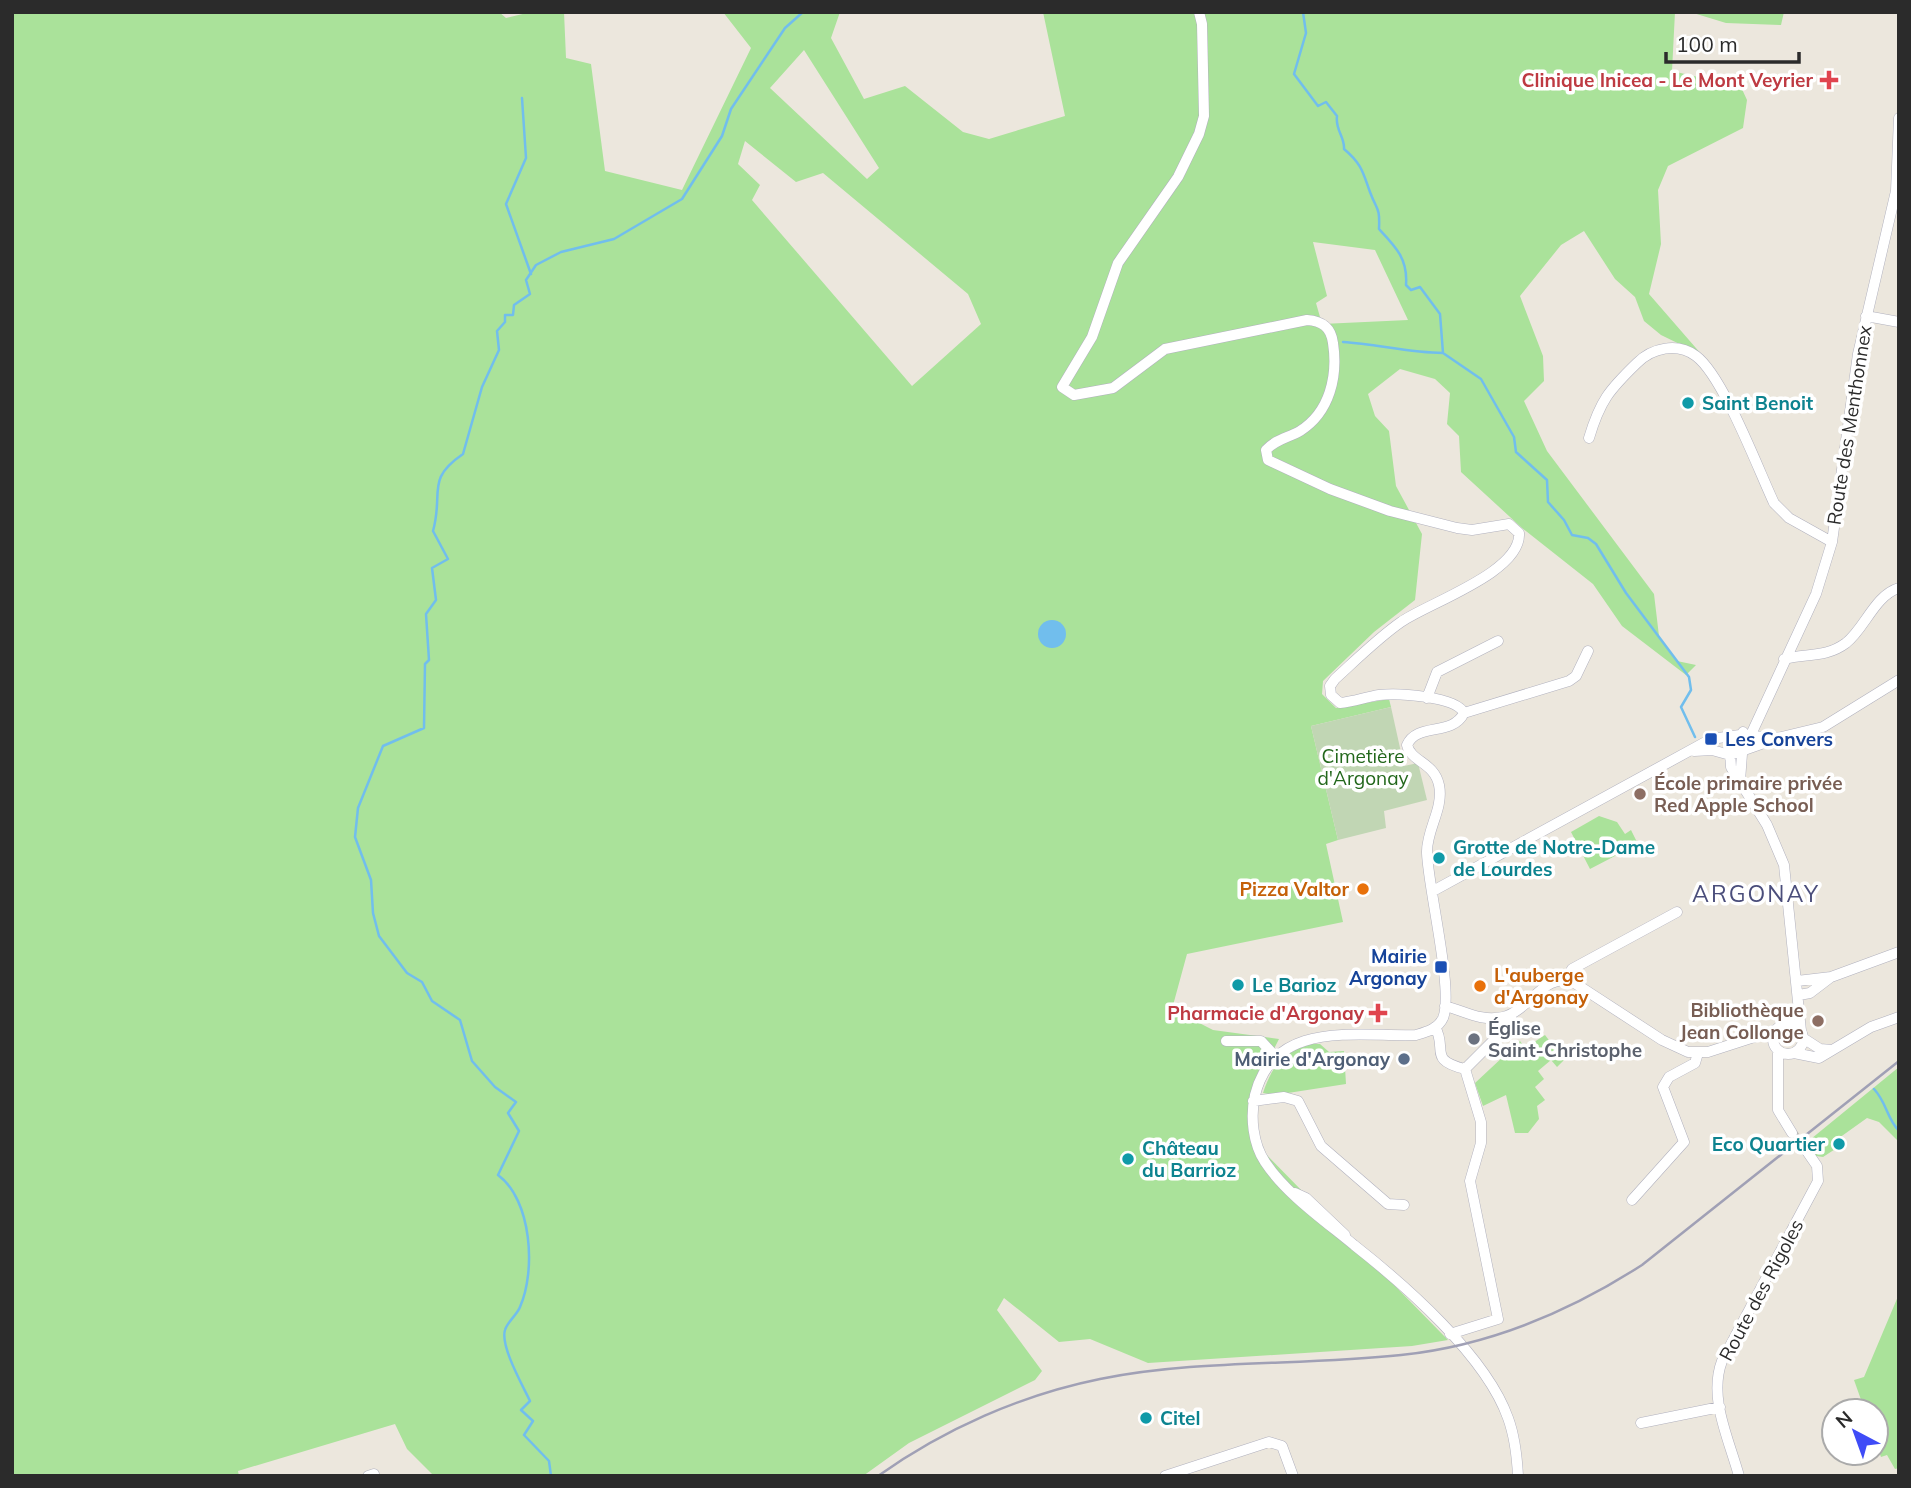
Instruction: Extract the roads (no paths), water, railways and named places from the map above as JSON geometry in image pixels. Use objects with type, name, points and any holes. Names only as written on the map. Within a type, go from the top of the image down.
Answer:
[{"type":"street","points":[[1199,12],[1202,24],[1204,116],[1199,134],[1178,177],[1118,263],[1091,337],[1062,387],[1074,395],[1113,388],[1165,349],[1307,320],[1326,326],[1332,335],[1335,371],[1332,388],[1311,422],[1272,444],[1266,455],[1272,463],[1390,511],[1472,530],[1509,524],[1519,533],[1515,549],[1488,574],[1397,624],[1335,679],[1330,689],[1333,698],[1340,702],[1384,694],[1427,698],[1453,702],[1464,713]]},
{"type":"street","name":"Route des Menthonnex","points":[[1743,751],[1745,735],[1756,720],[1816,594],[1832,542],[1866,316],[1896,191],[1899,118]]},
{"type":"street","points":[[1866,316],[1899,322]]},
{"type":"street","points":[[1589,439],[1602,401],[1644,356],[1659,349],[1688,351],[1698,357],[1716,382],[1774,503],[1788,518],[1832,542]]},
{"type":"street","points":[[1784,659],[1821,656],[1844,645],[1887,594],[1899,588]]},
{"type":"street","points":[[1427,698],[1437,672],[1498,641]]},
{"type":"street","points":[[1518,1476],[1514,1437],[1499,1398],[1450,1334],[1405,1287],[1301,1202],[1271,1170],[1259,1152],[1254,1135],[1254,1101],[1263,1071],[1274,1055],[1294,1043],[1313,1038],[1416,1035],[1432,1029],[1443,1018],[1445,1006],[1427,846],[1439,802],[1439,787],[1429,765],[1413,754],[1407,745],[1418,734],[1455,724],[1464,713],[1569,681],[1576,676],[1588,650]]},
{"type":"street","points":[[1687,753],[1712,750],[1730,755],[1778,738],[1823,727],[1899,680]]},
{"type":"street","points":[[1433,891],[1711,739],[1745,735],[1778,738]]},
{"type":"street","points":[[1745,735],[1730,755],[1731,767],[1767,825],[1784,865],[1799,997],[1801,1047],[1780,1074]]},
{"type":"street","points":[[1740,781],[1738,767],[1743,751]]},
{"type":"street","points":[[1567,979],[1572,969],[1677,912]]},
{"type":"street","points":[[1797,981],[1832,977],[1899,952]]},
{"type":"street","points":[[1786,1024],[1799,997],[1810,993],[1832,977]]},
{"type":"street","points":[[1445,1006],[1478,1018],[1512,1014],[1552,982],[1567,979],[1662,1040],[1688,1052],[1698,1053],[1776,1030],[1786,1024],[1793,1024],[1820,1049],[1832,1050]]},
{"type":"street","points":[[1465,1069],[1510,1024],[1512,1014]]},
{"type":"street","points":[[1751,1037],[1776,1049],[1819,1058],[1883,1020],[1899,1017]]},
{"type":"street","points":[[1432,1029],[1442,1058],[1448,1064],[1465,1069]]},
{"type":"street","points":[[1776,1030],[1772,1040],[1780,1074],[1778,1110],[1792,1133]]},
{"type":"street","points":[[1226,1041],[1261,1041],[1274,1055]]},
{"type":"street","points":[[1632,1200],[1681,1148],[1684,1137],[1663,1087],[1669,1077],[1695,1063],[1698,1053]]},
{"type":"street","points":[[1450,1334],[1498,1319],[1469,1181],[1481,1143],[1482,1122],[1465,1069]]},
{"type":"street","points":[[1254,1101],[1284,1097],[1298,1101],[1321,1146],[1388,1204],[1404,1205]]},
{"type":"street","name":"Route des Rigoles","points":[[1739,1476],[1720,1407],[1717,1378],[1722,1361],[1818,1181],[1817,1166],[1806,1150]]},
{"type":"street","points":[[1641,1423],[1720,1407]]},
{"type":"street","points":[[1165,1476],[1269,1442],[1282,1447],[1293,1476]]},
{"type":"water","points":[[1052,620],[1062,624],[1066,634],[1062,644],[1052,648],[1042,644],[1038,634],[1042,624]]},
{"type":"waterway","points":[[551,1476],[549,1461],[524,1435],[533,1421],[521,1410],[530,1401],[513,1366],[504,1337],[506,1327],[519,1310],[525,1292],[529,1256],[528,1237],[518,1201],[498,1175],[519,1131],[508,1113],[516,1102],[495,1087],[472,1061],[460,1020],[432,1001],[422,982],[407,973],[379,936],[373,913],[371,880],[355,837],[358,808],[383,746],[424,728],[425,664],[429,660],[426,614],[436,600],[432,568],[448,559],[433,531],[438,488],[444,472],[463,454],[482,387],[499,350],[497,331],[505,322],[505,315],[513,315],[514,305],[530,294],[526,280],[536,265],[561,252],[614,239],[682,199],[722,136],[731,109],[785,28],[803,12]]},
{"type":"waterway","points":[[1303,12],[1306,33],[1294,74],[1318,106],[1326,102],[1337,116],[1344,149],[1361,169],[1378,209],[1379,229],[1396,248],[1403,261],[1406,285],[1411,290],[1420,287],[1440,314],[1443,353],[1481,379],[1514,437],[1516,452],[1547,480],[1548,502],[1564,520],[1572,535],[1588,538],[1596,544],[1626,593],[1689,677],[1691,690],[1681,707],[1695,737]]},
{"type":"waterway","points":[[522,98],[526,158],[506,204],[531,274]]},
{"type":"waterway","points":[[1343,342],[1443,353]]},
{"type":"waterway","points":[[1874,1089],[1899,1131]]},
{"type":"tunnel","points":[[1792,1133],[1806,1150]]},
{"type":"railway","points":[[878,1476],[956,1429],[1012,1404],[1070,1386],[1175,1368],[1401,1355],[1465,1344],[1557,1312],[1642,1265],[1899,1061]]},
{"type":"place","name":"Clinique Inicea - Le Mont Veyrier","points":[[1829,80]]},
{"type":"place","name":"Saint Benoit","points":[[1688,403]]},
{"type":"place","name":"Les Convers","points":[[1711,739]]},
{"type":"place","name":"École primaire privée Red Apple School","points":[[1640,794]]},
{"type":"place","name":"Grotte de Notre-Dame de Lourdes","points":[[1439,858]]},
{"type":"place","name":"Pizza Valtor","points":[[1363,889]]},
{"type":"place","name":"Mairie Argonay","points":[[1441,967]]},
{"type":"place","name":"Le Barioz","points":[[1238,985]]},
{"type":"place","name":"L'auberge d'Argonay","points":[[1480,986]]},
{"type":"place","name":"Pharmacie d'Argonay","points":[[1378,1013]]},
{"type":"place","name":"Bibliothèque Jean Collonge","points":[[1818,1021]]},
{"type":"place","name":"Église Saint-Christophe","points":[[1474,1039]]},
{"type":"place","name":"Mairie d'Argonay","points":[[1404,1059]]},
{"type":"place","name":"Eco Quartier","points":[[1839,1144]]},
{"type":"place","name":"Château du Barrioz","points":[[1128,1159]]},
{"type":"place","name":"Citel","points":[[1146,1418]]},
{"type":"district","name":"ARGONAY","points":[[1756,894]]},
{"type":"park label","name":"Cimetière d'Argonay","points":[[1363,767]]}]
